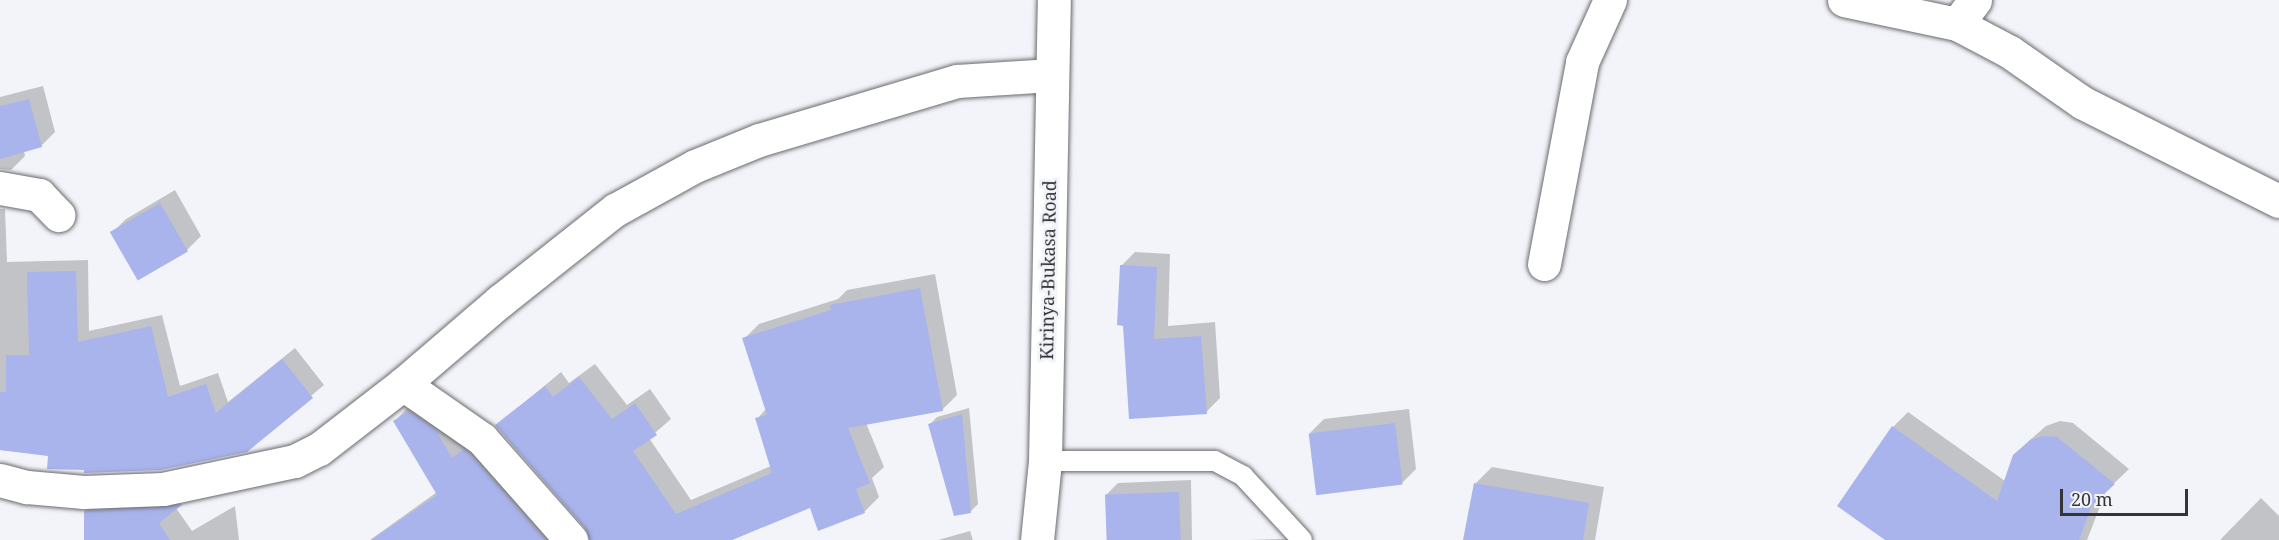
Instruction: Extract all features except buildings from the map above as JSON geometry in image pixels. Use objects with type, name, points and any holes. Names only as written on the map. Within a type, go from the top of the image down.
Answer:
[{"type":"street","name":"Kirinya-Bukasa Road","points":[[1037,540],[1045,461],[1054,0]]},
{"type":"street","points":[[1544,264],[1582,62],[1610,0]]},
{"type":"street","points":[[1844,0],[1966,12],[2010,52],[2082,103],[2279,201]]},
{"type":"street","points":[[0,480],[27,487],[84,492],[163,489],[210,482],[303,457],[404,384],[500,300],[615,210],[695,166],[759,140],[957,81],[1052,75]]},
{"type":"street","points":[[0,188],[39,195],[58,215]]},
{"type":"street","points":[[404,384],[482,439],[571,540]]},
{"type":"lane","points":[[1045,461],[1215,461],[1243,476],[1302,540]]}]
